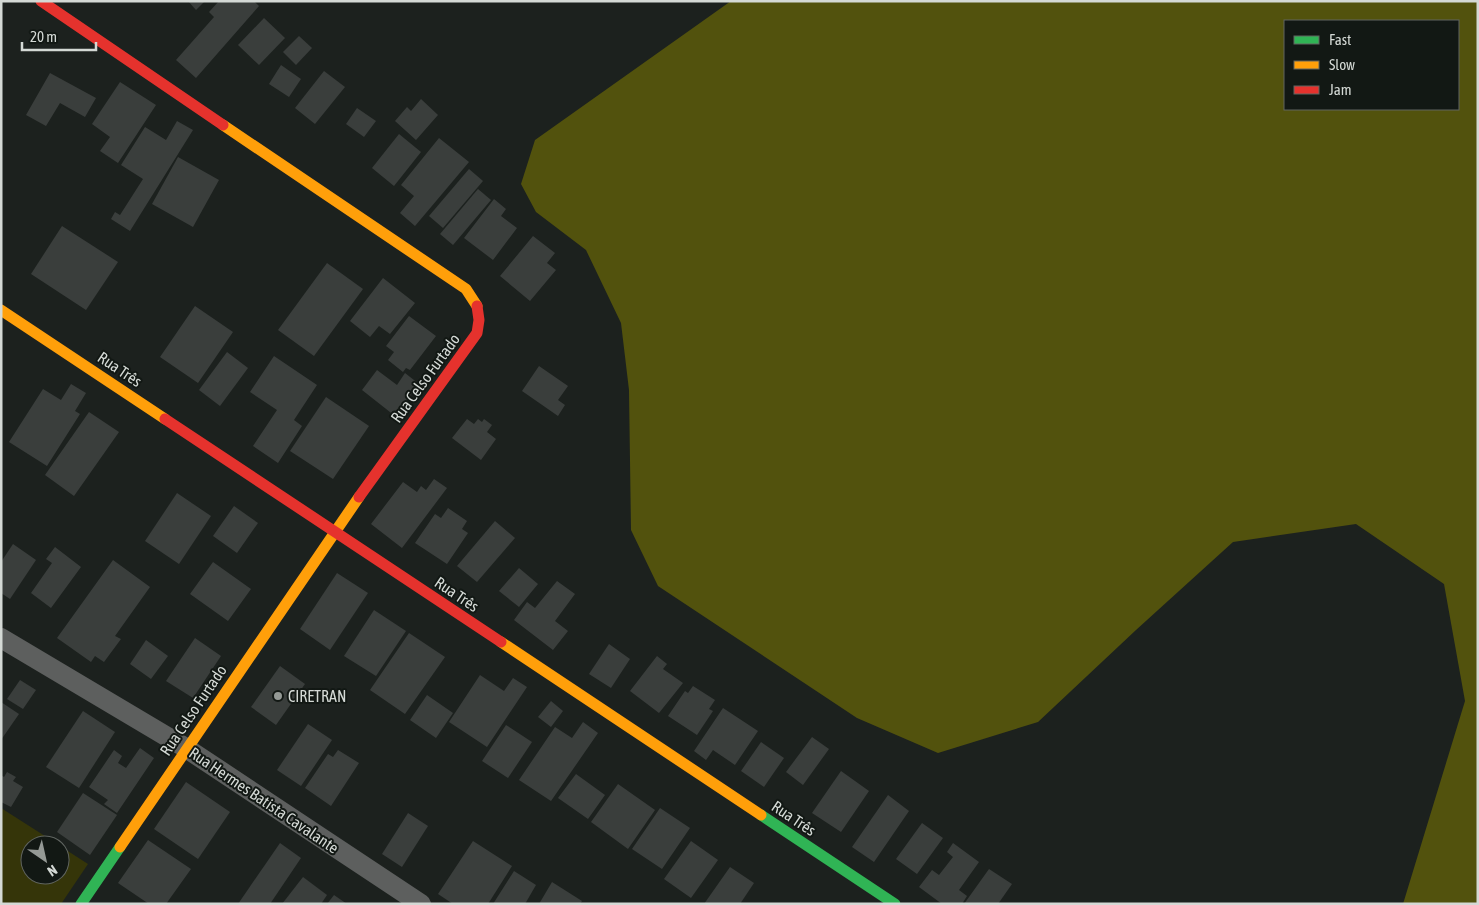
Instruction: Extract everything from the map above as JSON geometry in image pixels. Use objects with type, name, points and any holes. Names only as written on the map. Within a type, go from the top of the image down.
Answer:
[{"type":"street","name":"Rua Celso Furtado","points":[[41,1],[466,289],[475,300],[479,312],[477,333],[334,532],[80,904]]},
{"type":"street","name":"Rua Três","points":[[1,310],[895,904]]},
{"type":"street","name":"Rua Hermes Batista Cavalante","points":[[1,638],[186,748],[421,904]]},
{"type":"shaded area","points":[[731,1],[1478,1],[1478,904],[1403,904],[1465,701],[1444,584],[1356,524],[1233,542],[1038,722],[938,753],[857,718],[658,586],[631,530],[629,390],[621,323],[586,250],[536,212],[521,184],[535,140]]},
{"type":"shaded area","points":[[1,808],[43,835],[20,835],[20,885],[70,885],[70,852],[88,864],[61,904],[1,904]]},
{"type":"building","points":[[188,1],[205,1],[196,10]]},
{"type":"building","points":[[219,1],[254,1],[259,6],[196,78],[176,60],[214,17],[209,12]]},
{"type":"building","points":[[264,18],[285,38],[259,65],[238,45]]},
{"type":"building","points":[[299,36],[312,48],[296,65],[283,52]]},
{"type":"building","points":[[281,65],[301,79],[289,97],[269,84]]},
{"type":"building","points":[[324,71],[345,87],[315,124],[295,108]]},
{"type":"building","points":[[50,73],[96,98],[85,117],[60,103],[46,126],[26,115]]},
{"type":"building","points":[[120,82],[156,105],[118,163],[100,151],[110,137],[92,124]]},
{"type":"building","points":[[421,99],[438,115],[416,140],[395,121],[407,107],[411,111]]},
{"type":"building","points":[[357,108],[376,121],[364,137],[346,124]]},
{"type":"building","points":[[177,121],[193,130],[130,231],[111,219],[115,212],[120,215],[143,179],[121,165],[145,127],[166,140]]},
{"type":"building","points":[[399,134],[421,152],[394,186],[372,168]]},
{"type":"building","points":[[439,138],[469,162],[415,226],[400,213],[414,196],[401,185]]},
{"type":"building","points":[[178,157],[219,180],[193,227],[152,204]]},
{"type":"building","points":[[469,169],[483,181],[443,228],[429,216]]},
{"type":"building","points":[[478,189],[491,200],[453,245],[440,234]]},
{"type":"building","points":[[494,199],[506,209],[501,216],[517,228],[493,260],[464,238]]},
{"type":"building","points":[[62,226],[118,262],[86,310],[31,274]]},
{"type":"building","points":[[533,236],[555,253],[547,263],[556,270],[530,301],[500,276]]},
{"type":"building","points":[[327,263],[363,289],[314,356],[278,330]]},
{"type":"building","points":[[383,278],[415,303],[390,334],[379,326],[370,337],[350,321]]},
{"type":"building","points":[[195,306],[233,332],[198,383],[160,357]]},
{"type":"building","points":[[409,316],[436,336],[410,370],[406,368],[403,372],[388,360],[394,352],[386,346]]},
{"type":"building","points":[[227,352],[248,368],[220,406],[199,390]]},
{"type":"building","points":[[274,356],[317,385],[294,420],[302,426],[278,463],[253,446],[277,410],[250,392]]},
{"type":"building","points":[[539,366],[568,386],[558,400],[565,405],[558,416],[522,391]]},
{"type":"building","points":[[377,370],[397,385],[405,373],[419,384],[395,416],[362,390]]},
{"type":"building","points":[[71,384],[86,393],[75,411],[80,414],[47,466],[9,442],[43,389],[61,400]]},
{"type":"building","points":[[326,397],[369,426],[333,479],[290,451]]},
{"type":"building","points":[[89,412],[119,432],[74,496],[45,475]]},
{"type":"building","points":[[467,419],[474,424],[478,419],[482,422],[484,419],[492,425],[487,432],[496,439],[481,460],[452,438]]},
{"type":"building","points":[[434,479],[447,488],[402,548],[371,524],[403,482],[417,492],[421,486],[426,490]]},
{"type":"building","points":[[177,493],[211,516],[179,564],[145,541]]},
{"type":"building","points":[[234,506],[258,523],[237,553],[213,536]]},
{"type":"building","points":[[448,508],[467,521],[462,529],[468,533],[447,564],[415,543],[435,514],[441,518]]},
{"type":"building","points":[[495,521],[515,538],[477,582],[457,566]]},
{"type":"building","points":[[13,544],[36,560],[10,599],[1,593],[1,562]]},
{"type":"building","points":[[55,547],[81,567],[51,608],[31,593],[52,563],[46,559]]},
{"type":"building","points":[[113,560],[150,587],[115,636],[121,639],[104,662],[95,656],[91,662],[57,638]]},
{"type":"building","points":[[213,562],[251,589],[228,621],[190,594]]},
{"type":"building","points":[[519,568],[538,584],[519,607],[499,591]]},
{"type":"building","points":[[337,573],[368,593],[330,650],[300,629]]},
{"type":"building","points":[[557,581],[575,594],[555,621],[568,631],[553,650],[514,620],[527,602],[535,608]]},
{"type":"building","points":[[374,610],[406,631],[376,676],[344,656]]},
{"type":"building","points":[[409,633],[445,657],[405,714],[370,690]]},
{"type":"building","points":[[195,638],[221,656],[193,698],[166,681]]},
{"type":"building","points":[[146,640],[168,656],[151,679],[130,664]]},
{"type":"building","points":[[609,644],[630,659],[611,688],[589,674]]},
{"type":"building","points":[[657,656],[667,664],[663,669],[683,683],[659,713],[630,691]]},
{"type":"building","name":"CIRETRAN","points":[[280,666],[305,684],[276,725],[251,707]]},
{"type":"building","points":[[480,675],[504,691],[513,678],[527,687],[487,747],[449,722]]},
{"type":"building","points":[[20,680],[36,690],[23,709],[7,699]]},
{"type":"building","points":[[693,686],[715,700],[709,709],[713,711],[697,735],[668,716],[685,691],[688,693]]},
{"type":"building","points":[[427,695],[453,713],[436,738],[410,720]]},
{"type":"building","points":[[551,701],[563,711],[551,727],[538,717]]},
{"type":"building","points":[[1,702],[19,714],[1,740]]},
{"type":"building","points":[[723,708],[758,731],[735,765],[713,750],[706,760],[694,751]]},
{"type":"building","points":[[83,711],[115,732],[79,788],[46,767]]},
{"type":"building","points":[[583,722],[598,733],[551,801],[519,780],[555,727],[572,738]]},
{"type":"building","points":[[308,724],[332,740],[301,786],[277,770]]},
{"type":"building","points":[[506,725],[532,742],[508,778],[482,761]]},
{"type":"building","points":[[812,737],[829,749],[803,785],[786,772]]},
{"type":"building","points":[[761,742],[784,758],[764,787],[741,771]]},
{"type":"building","points":[[140,748],[154,758],[117,813],[104,804],[108,800],[89,787],[114,750],[122,756],[118,763],[126,768]]},
{"type":"building","points":[[338,750],[359,763],[331,806],[305,788],[328,754],[333,757]]},
{"type":"building","points":[[841,771],[869,791],[841,832],[812,813]]},
{"type":"building","points":[[7,772],[16,777],[13,781],[23,787],[11,807],[1,802],[1,775],[4,777]]},
{"type":"building","points":[[576,774],[605,795],[588,819],[558,798]]},
{"type":"building","points":[[186,782],[230,812],[198,859],[154,829]]},
{"type":"building","points":[[618,784],[655,810],[628,849],[591,822]]},
{"type":"building","points":[[83,793],[117,815],[90,855],[70,841],[70,835],[61,835],[57,832]]},
{"type":"building","points":[[888,795],[909,811],[874,862],[852,847]]},
{"type":"building","points":[[660,808],[690,828],[662,869],[632,849]]},
{"type":"building","points":[[408,813],[428,826],[402,867],[382,854]]},
{"type":"building","points":[[922,823],[943,838],[917,874],[896,859]]},
{"type":"building","points":[[148,840],[191,869],[166,904],[149,904],[118,883]]},
{"type":"building","points":[[473,841],[512,866],[488,904],[453,904],[438,894]]},
{"type":"building","points":[[691,841],[718,860],[691,898],[664,879]]},
{"type":"building","points":[[280,843],[301,858],[270,904],[238,904]]},
{"type":"building","points":[[953,843],[979,862],[959,890],[967,896],[962,904],[942,904],[919,887],[932,870],[939,875],[953,857],[947,852]]},
{"type":"building","points":[[730,867],[754,883],[740,904],[704,904]]},
{"type":"building","points":[[989,869],[1012,884],[998,904],[964,904]]},
{"type":"building","points":[[514,871],[536,885],[525,904],[493,904]]},
{"type":"building","points":[[303,877],[327,895],[321,904],[282,904]]},
{"type":"building","points":[[552,882],[582,901],[580,904],[539,904]]},
{"type":"building","points":[[334,895],[347,904],[327,904]]},
{"type":"traffic: fast","points":[[761,815],[895,904]]},
{"type":"traffic: fast","points":[[81,904],[120,847]]},
{"type":"traffic: slow","points":[[223,125],[466,289],[477,306]]},
{"type":"traffic: slow","points":[[1,310],[165,419]]},
{"type":"traffic: slow","points":[[120,847],[359,497]]},
{"type":"traffic: slow","points":[[501,642],[761,815]]},
{"type":"traffic: jam","points":[[41,1],[223,125]]},
{"type":"traffic: jam","points":[[359,497],[477,333],[479,320],[477,306]]},
{"type":"traffic: jam","points":[[165,419],[501,642]]},
{"type":"place","name":"CIRETRAN","points":[[278,696]]}]
